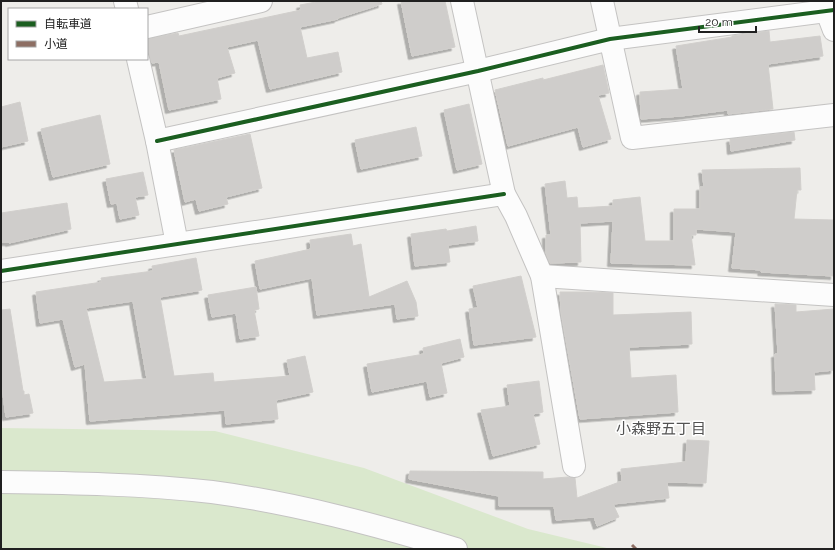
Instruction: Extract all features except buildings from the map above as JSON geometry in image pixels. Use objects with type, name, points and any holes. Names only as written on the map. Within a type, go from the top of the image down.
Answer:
[{"type":"street","points":[[148,27],[262,1]]},
{"type":"street","points":[[462,1],[504,194],[516,216],[542,276],[574,466]]},
{"type":"street","points":[[602,1],[632,138],[834,115]]},
{"type":"street","points":[[157,141],[478,71],[610,39],[829,13]]},
{"type":"street","points":[[138,60],[157,141],[177,244]]},
{"type":"street","points":[[1,271],[504,194]]},
{"type":"street","points":[[542,276],[834,295]]},
{"type":"street","points":[[1,482],[120,485],[214,493],[276,503],[346,517],[456,549]]},
{"type":"green space","points":[[1,428],[215,431],[364,468],[528,529],[611,549],[1,549]]},
{"type":"marked path","points":[[632,545],[636,549]]},
{"type":"cycle path","points":[[157,141],[478,71],[610,39],[834,10]]},
{"type":"cycle path","points":[[1,271],[504,194]]},
{"type":"district","name":"小森野五丁目","points":[[661,429]]}]
